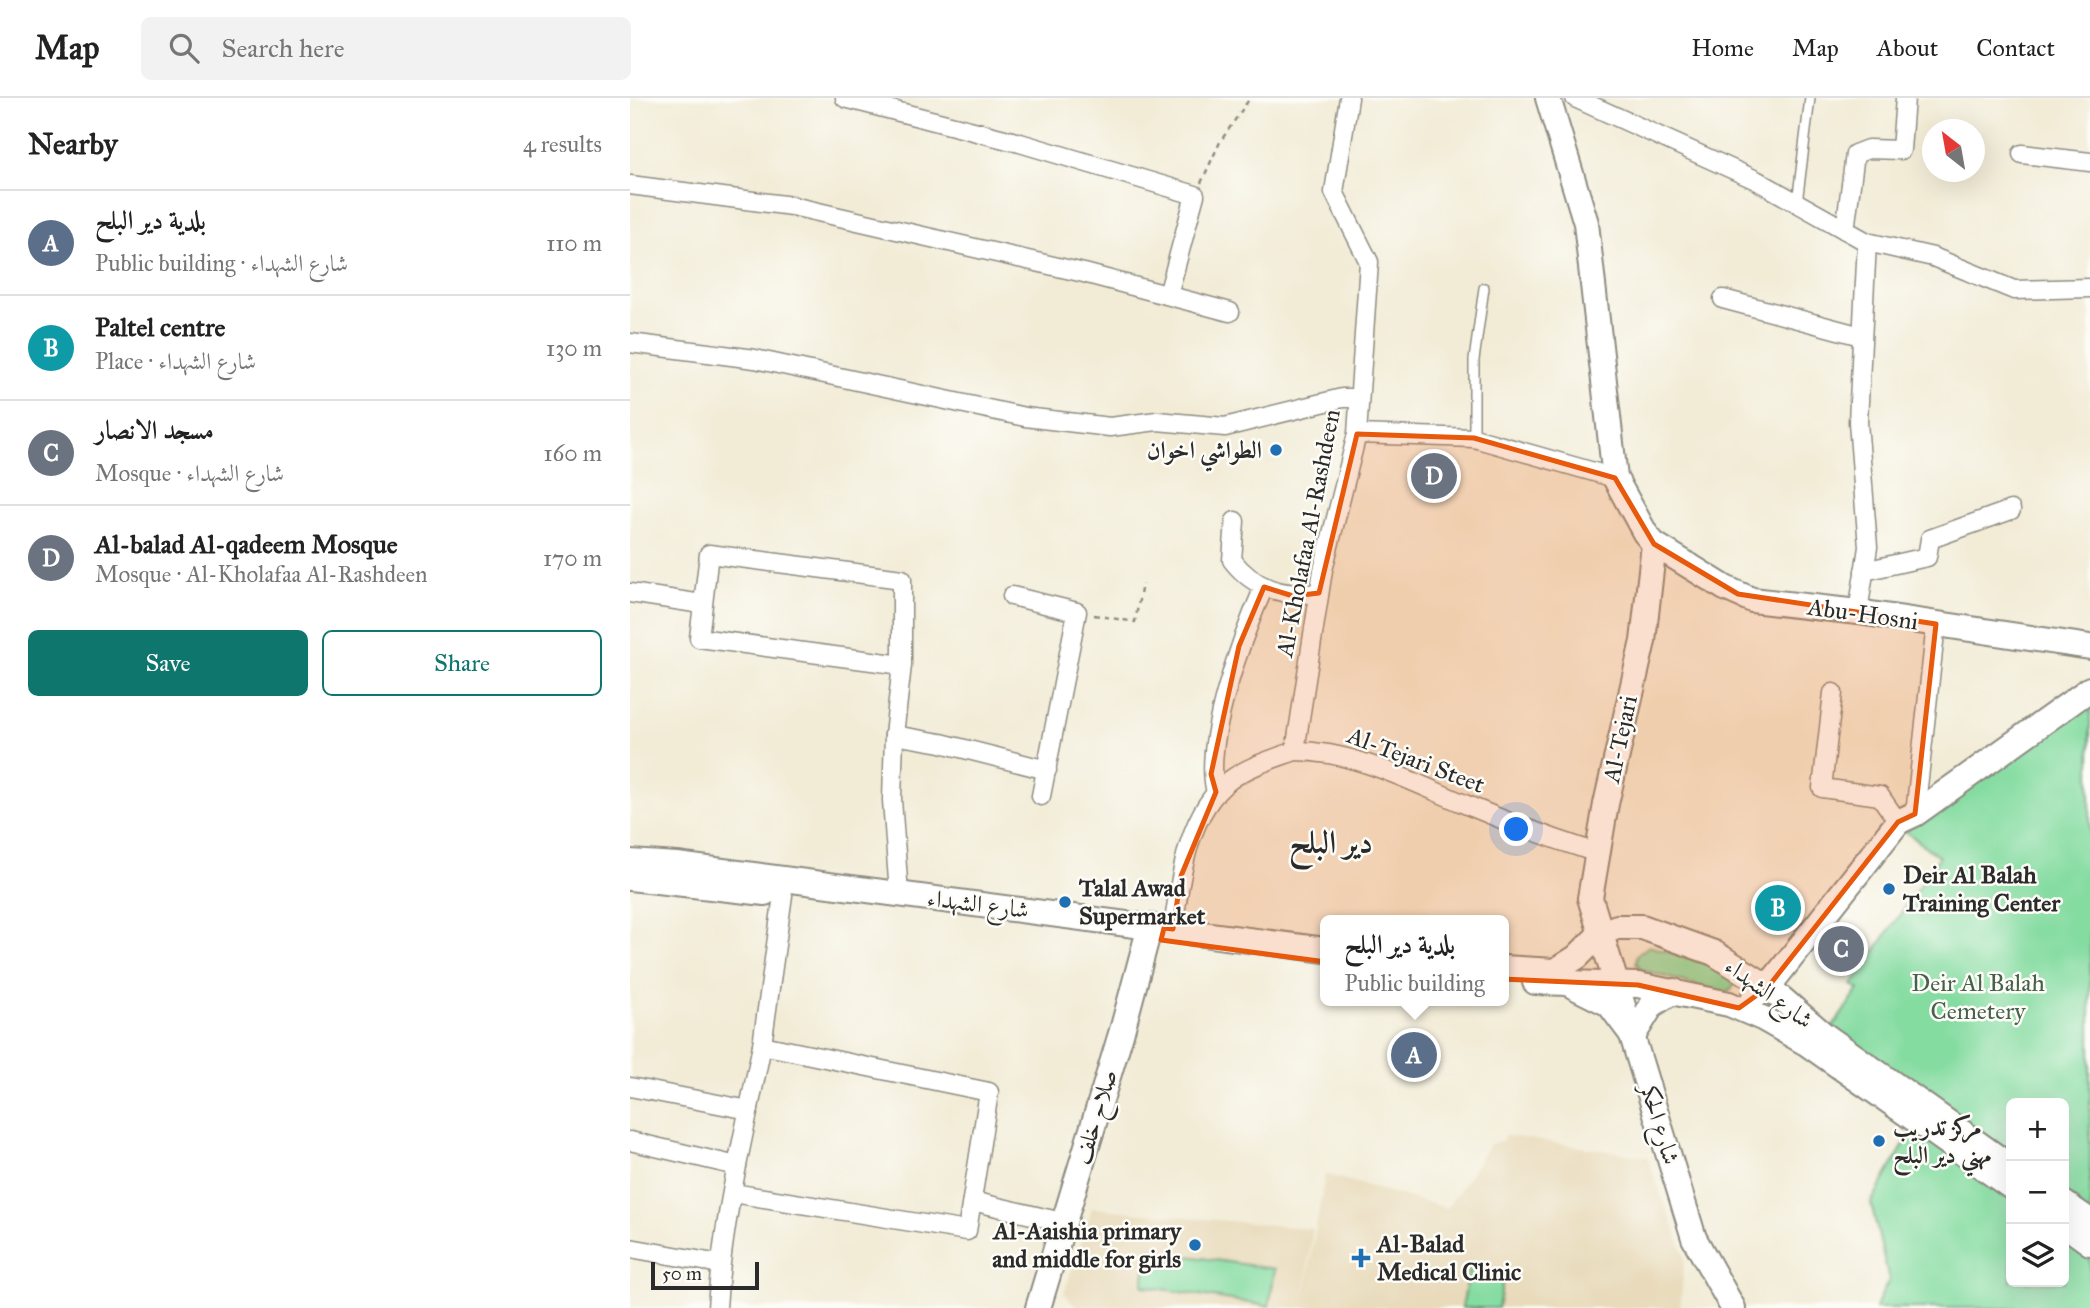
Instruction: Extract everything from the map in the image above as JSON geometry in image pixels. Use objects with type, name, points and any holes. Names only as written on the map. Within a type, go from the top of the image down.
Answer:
[{"type":"main road","points":[[1548,98],[1586,223],[1615,478],[1644,533],[1654,544]]},
{"type":"main road","name":"Abu-Hosni","points":[[1654,544],[1725,588],[1752,600],[1858,612],[2088,647]]},
{"type":"main road","name":"Al-Tejari","points":[[1601,933],[1590,898],[1597,853],[1643,641],[1654,544]]},
{"type":"main road","points":[[1739,1008],[1768,987],[1907,818],[2086,688]]},
{"type":"main road","name":"شارع الشهداء","points":[[630,862],[677,864],[899,894],[1159,933],[1320,962]]},
{"type":"main road","name":"شارع الشهداء","points":[[630,878],[1320,949]]},
{"type":"main road","name":"شارع الشهداء","points":[[1601,933],[1617,927],[1642,927],[1714,953],[1768,987],[1824,1034],[2006,1163]]},
{"type":"main road","points":[[1054,1308],[1159,933]]},
{"type":"main road","name":"صلاح خلف","points":[[1038,1308],[1062,1222],[1124,1027],[1159,933]]},
{"type":"main road","points":[[1509,968],[1555,971],[1566,966],[1601,933]]},
{"type":"main road","name":"شارع الحكر","points":[[1601,933],[1694,1238],[1733,1308]]},
{"type":"main road","name":"شارع الشهداء","points":[[1509,981],[1618,983],[1674,991],[1739,1008],[1806,1043],[2006,1183]]},
{"type":"main road","points":[[1563,983],[1591,992],[1609,1004],[1633,1036],[1651,1005],[1674,991]]},
{"type":"main road","points":[[2069,1206],[2090,1221]]},
{"type":"main road","points":[[2069,1228],[2090,1243]]},
{"type":"street","points":[[845,98],[1020,143],[1195,195],[1168,295]]},
{"type":"street","name":"Al-Kholafaa Al-Rashdeen","points":[[1295,751],[1319,593],[1357,434],[1369,262],[1334,192],[1349,98]]},
{"type":"street","points":[[1575,98],[1756,180],[1867,242],[1933,257],[2014,290],[2090,288]]},
{"type":"street","points":[[1845,230],[1855,154],[1868,149],[1901,150],[1905,98]]},
{"type":"street","points":[[2022,154],[2090,162]]},
{"type":"street","points":[[630,185],[792,206],[1230,312]]},
{"type":"street","points":[[1858,612],[1868,547],[1858,422],[1867,242]]},
{"type":"street","points":[[1723,299],[1861,336]]},
{"type":"street","points":[[630,343],[755,359],[1025,417],[1110,427],[1157,421],[1225,427],[1342,398],[1359,398]]},
{"type":"street","points":[[1357,434],[1475,438],[1615,478]]},
{"type":"street","points":[[1864,571],[1927,557],[1930,539],[2011,510]]},
{"type":"street","points":[[1235,521],[1232,560],[1246,578],[1293,596],[1319,593]]},
{"type":"street","points":[[899,894],[892,800],[894,735],[902,665],[902,579],[709,554],[699,638],[902,665]]},
{"type":"street","points":[[1216,792],[1211,774],[1224,705],[1238,646],[1264,587]]},
{"type":"street","points":[[630,593],[702,604]]},
{"type":"street","points":[[1012,596],[1077,612],[1041,796]]},
{"type":"street","points":[[1907,818],[1936,624]]},
{"type":"street","points":[[1833,693],[1822,788],[1881,796],[1907,818]]},
{"type":"street","points":[[894,735],[942,743],[1047,770]]},
{"type":"street","points":[[1159,933],[1199,822],[1216,792],[1243,772],[1295,751]]},
{"type":"street","name":"Al-Tejari Steet","points":[[1295,751],[1318,751],[1353,760],[1538,835],[1597,853]]},
{"type":"street","points":[[717,1308],[719,1264],[762,1045],[783,895]]},
{"type":"street","points":[[733,1192],[967,1231],[989,1092],[762,1045]]},
{"type":"street","points":[[630,1087],[749,1110]]},
{"type":"street","points":[[630,1141],[737,1166]]},
{"type":"street","points":[[972,1201],[1062,1222]]},
{"type":"street","points":[[630,1248],[719,1264]]},
{"type":"lane","points":[[1797,203],[1810,98]]},
{"type":"lane","points":[[1475,438],[1474,360],[1484,288]]},
{"type":"path","points":[[1195,195],[1220,142],[1250,98]]},
{"type":"path","points":[[1077,612],[1135,622],[1142,584]]},
{"type":"highlighted area","points":[[1357,434],[1474,438],[1615,478],[1654,544],[1738,594],[1936,624],[1915,814],[1898,822],[1768,987],[1739,1008],[1638,985],[1432,976],[1161,940],[1164,928],[1173,929],[1181,876],[1216,792],[1211,774],[1239,646],[1264,587],[1293,596],[1319,593]]},
{"type":"shaded area","points":[[1504,1135],[1647,1157],[1685,1256],[1680,1308],[1078,1308],[1064,1293],[1092,1208],[1313,1229],[1303,1304],[1325,1174],[1447,1208],[1490,1144],[1503,1140]]},
{"type":"green space","name":"Deir Al Balah Cemetery","points":[[2090,701],[2090,1216],[2069,1201],[2069,1098],[2006,1098],[2006,1156],[1830,1031],[1859,989],[1852,985],[1939,857],[1905,831]]},
{"type":"green space","points":[[1649,946],[1728,970],[1735,984],[1730,991],[1722,993],[1642,970],[1636,963],[1637,955]]},
{"type":"green space","points":[[1914,1127],[2006,1193],[2006,1287],[2069,1287],[2069,1239],[2090,1254],[2090,1308],[1875,1308],[1889,1280],[1871,1203]]},
{"type":"green space","points":[[1148,1250],[1275,1269],[1269,1306],[1143,1286]]},
{"type":"green space","points":[[1469,1270],[1504,1276],[1498,1308],[1462,1308]]},
{"type":"place","name":"الطواشي اخوان","points":[[1276,450]]},
{"type":"place","name":"Al-balad Al-qadeem Mosque","points":[[1434,476]]},
{"type":"place","name":"Deir Al Balah Training Center","points":[[1889,889]]},
{"type":"place","name":"Talal Awad Supermarket","points":[[1065,902]]},
{"type":"place","name":"Paltel centre","points":[[1778,908]]},
{"type":"place","name":"مسجد الانصار","points":[[1841,949]]},
{"type":"place","name":"بلدية دير البلح","points":[[1414,1055]]},
{"type":"place","name":"مركز تدريب مهني دير البلح","points":[[1879,1141]]},
{"type":"place","name":"Al-Aaishia primary and middle for girls","points":[[1195,1245]]},
{"type":"place","name":"Al-Balad Medical Clinic","points":[[1361,1258]]},
{"type":"district","name":"دير البلح","points":[[1331,842]]}]
